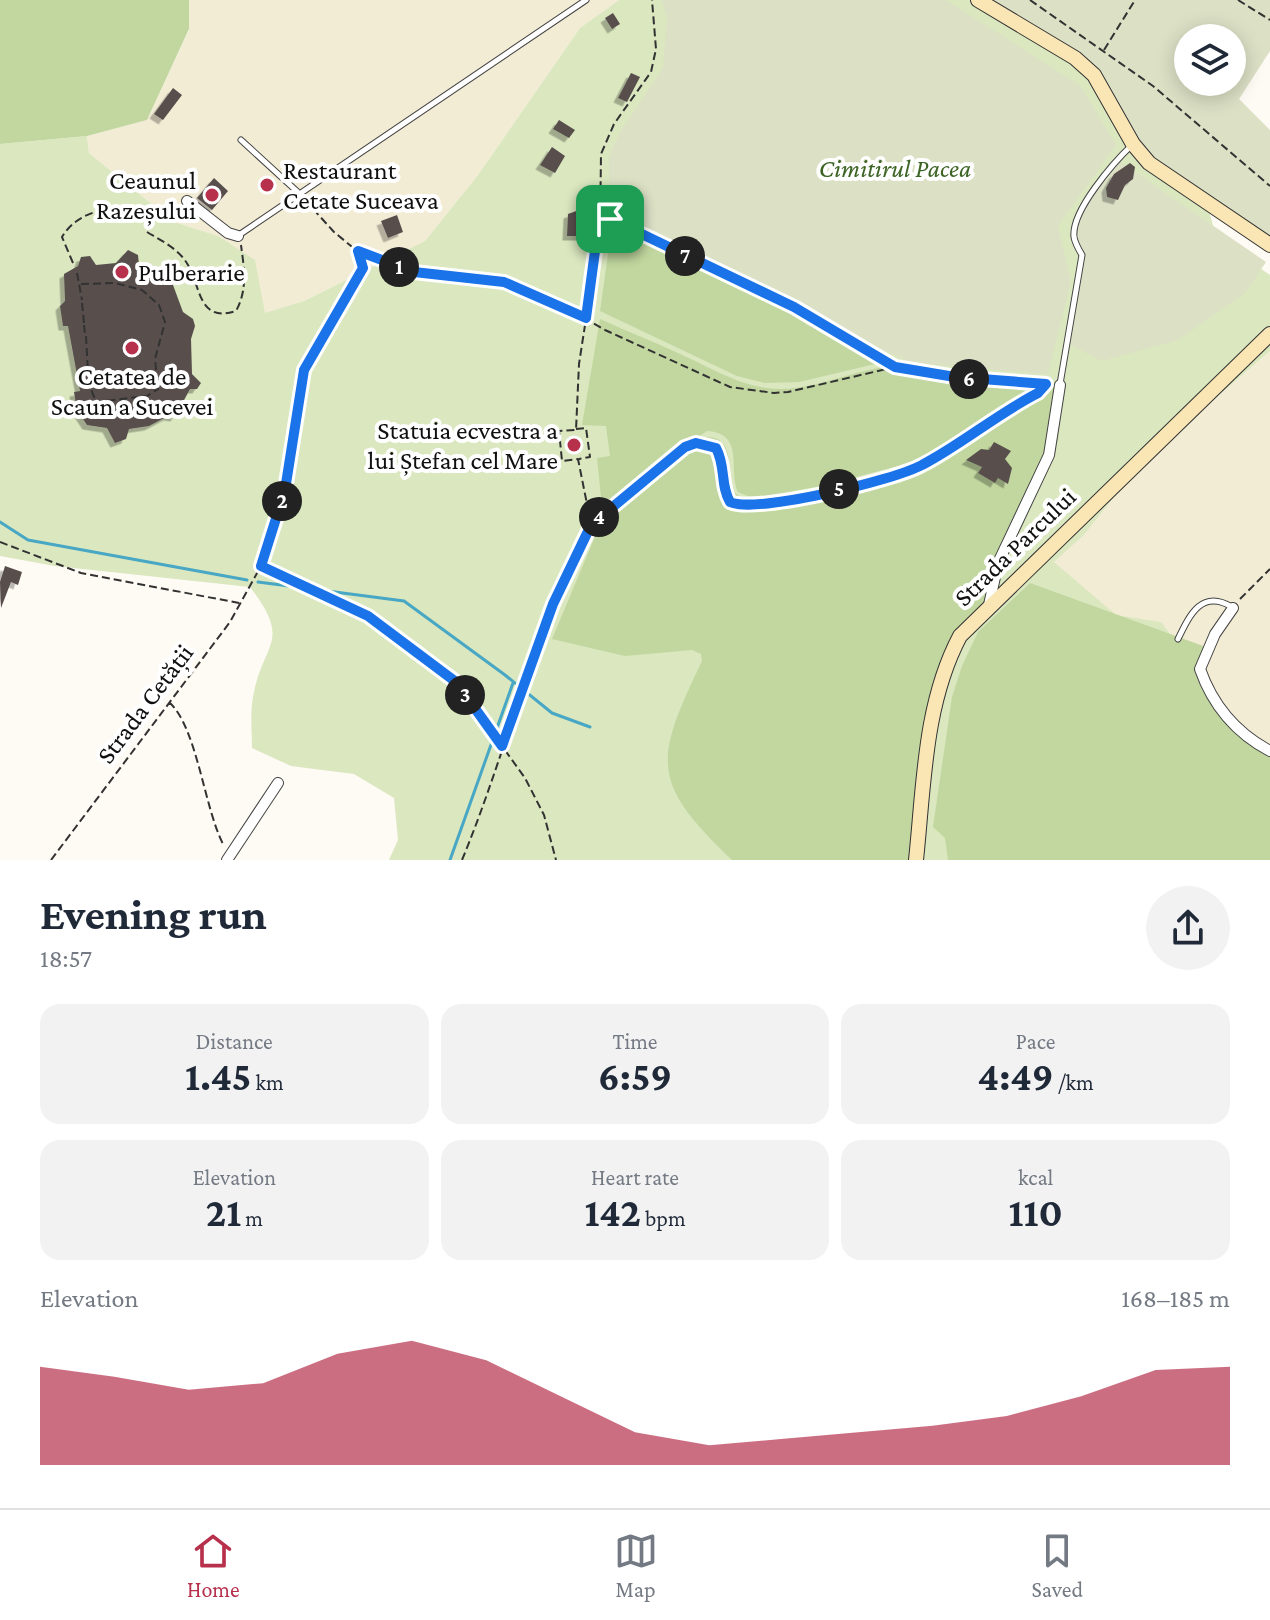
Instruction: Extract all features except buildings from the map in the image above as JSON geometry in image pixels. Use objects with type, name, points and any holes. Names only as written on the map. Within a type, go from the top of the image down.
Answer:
[{"type":"main road","points":[[978,0],[1075,58],[1094,75],[1133,144],[1165,177],[1270,245]]},
{"type":"main road","name":"Strada Parcului","points":[[916,860],[932,714],[942,674],[960,636],[1270,334]]},
{"type":"street","points":[[187,201],[228,233],[238,236]]},
{"type":"street","points":[[989,605],[998,563],[1049,455],[1060,385]]},
{"type":"street","points":[[1233,608],[1215,634],[1200,669],[1209,694],[1228,720],[1270,751]]},
{"type":"street","points":[[229,858],[278,783]]},
{"type":"lane","points":[[238,236],[586,0]]},
{"type":"lane","points":[[241,140],[301,195]]},
{"type":"lane","points":[[1060,385],[1082,255],[1074,239],[1075,230],[1082,210],[1103,177],[1133,144]]},
{"type":"lane","points":[[1178,639],[1200,603],[1209,600],[1233,608]]},
{"type":"path","points":[[576,430],[575,402],[600,214],[599,169],[605,139],[651,72],[656,49],[652,0]]},
{"type":"path","points":[[1030,0],[1153,86],[1270,186]]},
{"type":"path","points":[[1104,50],[1135,0]]},
{"type":"path","points":[[1238,0],[1270,20]]},
{"type":"path","points":[[301,195],[334,232],[358,251],[414,272],[504,282],[586,318],[620,338],[746,391],[788,392],[895,367]]},
{"type":"path","points":[[73,263],[62,237],[85,215],[114,209],[144,208],[188,214]]},
{"type":"path","points":[[600,214],[794,307],[895,367],[955,377],[1060,385]]},
{"type":"path","points":[[147,232],[173,248],[188,265],[203,303],[212,312],[223,315],[236,311],[245,286],[238,236]]},
{"type":"path","name":"Strada Cetății","points":[[51,860],[230,622],[261,566],[285,490],[304,370],[363,268],[358,251]]},
{"type":"path","points":[[77,273],[81,284],[88,373]]},
{"type":"path","points":[[81,284],[115,283],[142,290],[159,305],[165,322],[155,359],[158,389],[147,396],[96,402],[91,389]]},
{"type":"path","points":[[462,860],[553,604],[591,525],[671,458],[696,443],[716,448],[720,456],[723,490],[730,502],[752,507],[833,490],[921,466],[1038,393],[1046,384]]},
{"type":"path","points":[[586,428],[590,457],[578,459],[562,461],[559,431],[586,428]]},
{"type":"path","points":[[578,459],[591,525]]},
{"type":"path","points":[[0,542],[81,573],[240,603]]},
{"type":"path","points":[[261,566],[368,616],[456,682],[536,799],[556,860]]},
{"type":"path","points":[[1233,608],[1270,569]]},
{"type":"path","points":[[168,701],[181,717],[189,735],[216,830],[229,858]]},
{"type":"shaded area","points":[[189,0],[619,0],[580,28],[478,175],[425,241],[304,301],[264,314],[218,236],[174,222],[89,153],[87,136],[147,120],[189,30]]},
{"type":"shaded area","points":[[1270,351],[1270,756],[1054,562],[1084,535],[1143,461]]},
{"type":"green space","points":[[0,0],[189,0],[189,29],[147,120],[87,136],[0,144]]},
{"type":"green space","points":[[619,0],[1088,0],[1170,77],[1217,239],[1270,275],[1270,351],[1143,461],[1084,535],[1054,562],[1116,615],[1161,622],[1200,674],[1270,860],[389,860],[398,840],[394,798],[354,774],[291,766],[252,748],[253,697],[272,632],[270,620],[250,587],[55,566],[0,556],[0,144],[87,136],[89,153],[174,222],[218,236],[255,260],[265,313],[304,301],[425,241],[478,175],[580,28]]},
{"type":"green space","name":"Cimitirul Pacea","points":[[662,0],[946,0],[1081,86],[1116,145],[1058,226],[1071,281],[1048,374],[914,363],[877,348],[610,213],[609,157],[620,132],[663,68],[667,18]]},
{"type":"green space","points":[[986,0],[1270,0],[1270,51],[1246,88],[1246,24],[1174,24],[1174,96],[1241,96],[1239,99],[1270,130],[1270,245],[1149,163],[1094,75]]},
{"type":"green space","points":[[1116,159],[1266,262],[1245,293],[1178,340],[1102,361],[1069,344],[1082,255],[1074,239],[1082,210]]},
{"type":"green space","points":[[614,212],[812,309],[896,359],[799,382],[765,383],[737,376],[600,311]]},
{"type":"green space","points":[[600,319],[728,377],[767,388],[817,384],[889,366],[1050,379],[913,462],[822,486],[752,498],[738,492],[731,445],[719,433],[707,431],[666,458],[607,508],[602,507],[597,458],[610,456],[606,426],[582,425]]},
{"type":"green space","points":[[1058,380],[1064,382],[1058,440],[1052,456],[1009,539],[991,598],[949,650],[915,860],[732,860],[686,810],[668,768],[675,723],[702,661],[701,654],[692,650],[625,656],[552,639],[602,520],[702,438],[713,438],[725,447],[732,491],[748,502],[760,503],[927,464]]},
{"type":"green space","points":[[1030,583],[1206,647],[1204,661],[1207,676],[1222,704],[1245,729],[1270,746],[1270,860],[948,860],[945,838],[933,827],[952,697],[978,632]]},
{"type":"waterway","points":[[0,522],[28,540],[247,580]]},
{"type":"waterway","points":[[258,582],[404,601],[552,713],[590,727]]},
{"type":"waterway","points":[[450,860],[513,683]]},
{"type":"place","name":"Restaurant Cetate Suceava","points":[[267,185]]},
{"type":"place","name":"Ceaunul Razeșului","points":[[212,195]]},
{"type":"place","name":"Pulberarie","points":[[122,272]]},
{"type":"place","name":"Cetatea de Scaun a Sucevei","points":[[132,348]]},
{"type":"place","name":"Statuia ecvestra a lui Ștefan cel Mare","points":[[574,445]]},
{"type":"route","points":[[600,214],[610,219],[794,307],[895,367],[955,377],[1046,384],[1038,393],[921,466],[806,497],[752,507],[730,502],[723,490],[723,467],[716,448],[706,443],[685,447],[591,525],[553,604],[502,746],[456,682],[368,616],[261,566],[285,490],[304,370],[363,268],[358,251],[414,272],[504,282],[586,318],[600,214]]}]
